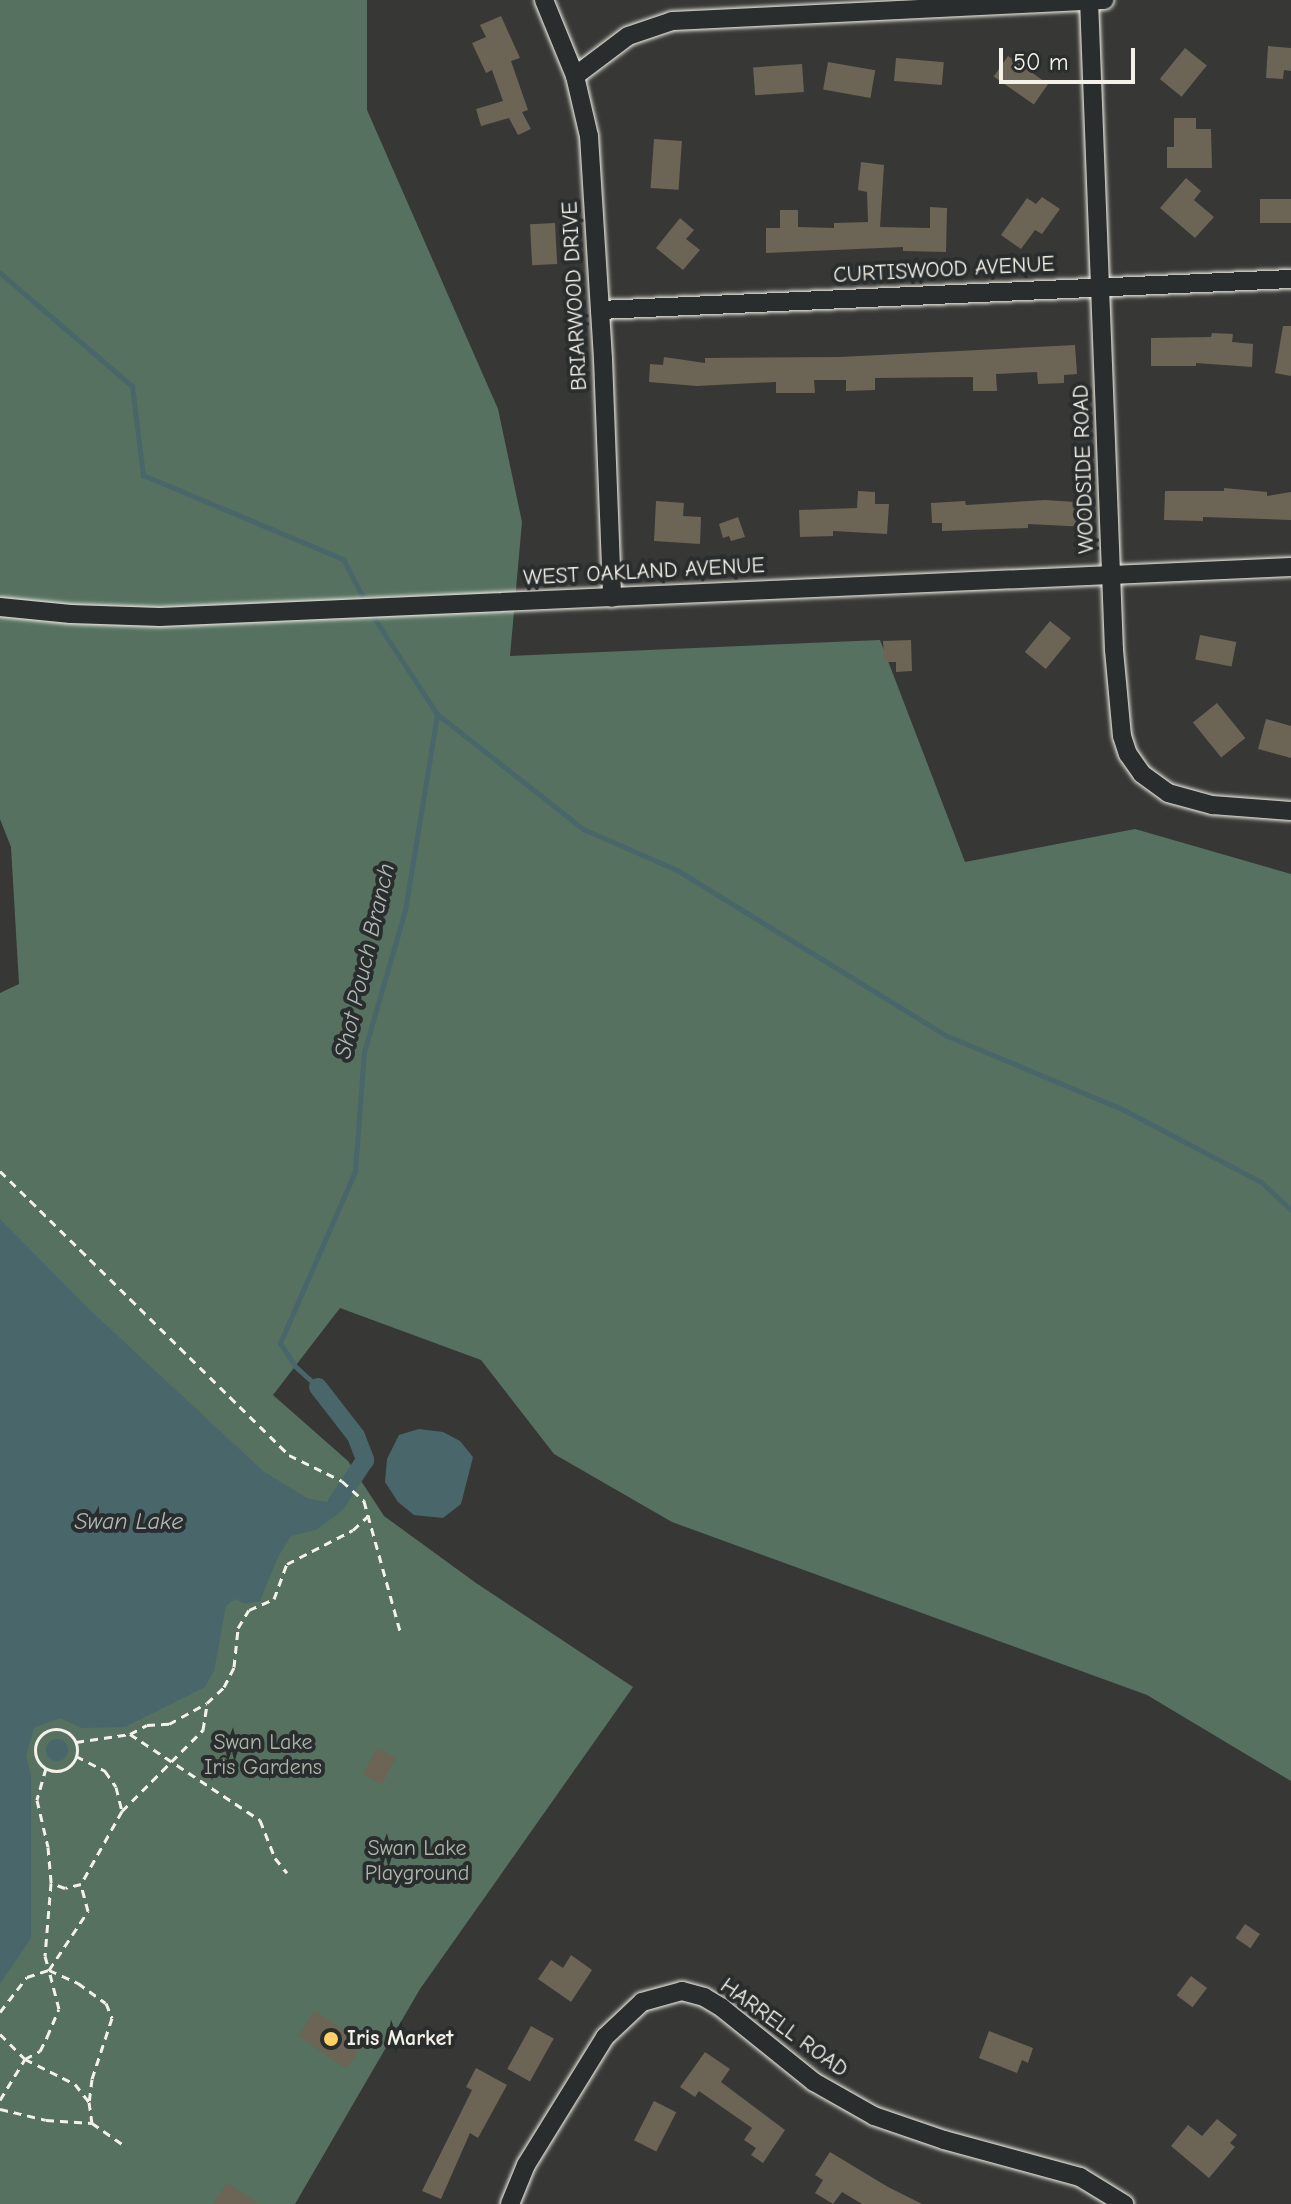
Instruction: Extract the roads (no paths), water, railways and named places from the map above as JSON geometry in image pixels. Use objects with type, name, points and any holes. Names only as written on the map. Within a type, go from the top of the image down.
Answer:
[{"type":"street","name":"BRIARWOOD DRIVE","points":[[544,0],[575,76],[589,136],[612,598]]},
{"type":"street","name":"WOODSIDE ROAD","points":[[1089,0],[1112,574],[1122,736],[1128,754],[1142,774],[1168,793],[1195,803],[1291,811]]},
{"type":"street","points":[[575,76],[628,36],[672,21],[1104,0]]},
{"type":"street","name":"CURTISWOOD AVENUE","points":[[600,310],[1291,279]]},
{"type":"street","name":"WEST OAKLAND AVENUE","points":[[0,607],[116,617],[397,608],[1291,567]]},
{"type":"street","name":"HARRELL ROAD","points":[[510,2204],[526,2165],[605,2037],[642,2002],[682,1991],[704,1997],[722,2008],[814,2082],[874,2116],[944,2140],[1071,2174],[1124,2204]]},
{"type":"water","name":"Swan Lake","points":[[0,1219],[89,1309],[263,1471],[307,1498],[336,1504],[339,1513],[316,1530],[291,1536],[278,1557],[260,1601],[245,1604],[235,1599],[226,1606],[214,1671],[205,1687],[125,1727],[82,1728],[60,1718],[34,1728],[26,1756],[31,1774],[31,1938],[0,1984]]},
{"type":"water","points":[[419,1429],[443,1432],[460,1441],[473,1457],[461,1504],[443,1518],[414,1515],[398,1502],[385,1482],[387,1459],[399,1435]]},
{"type":"water","points":[[57,1739],[65,1742],[68,1750],[65,1758],[57,1761],[49,1758],[46,1750],[49,1742]]},
{"type":"waterway","points":[[0,273],[132,386],[143,475],[343,559],[366,603]]},
{"type":"waterway","points":[[370,612],[437,714],[583,829],[677,870],[945,1035],[1122,1109],[1261,1182],[1291,1210]]},
{"type":"waterway","name":"Shot Pouch Branch","points":[[318,1387],[295,1366],[280,1343],[355,1171],[364,1052],[405,910],[437,714]]},
{"type":"waterway","name":"Shot Pouch Branch","points":[[318,1387],[356,1436],[365,1460],[336,1504]]},
{"type":"place","name":"Iris Market","points":[[331,2039]]},
{"type":"park label","name":"Swan Lake Iris Gardens","points":[[263,1754]]},
{"type":"park label","name":"Swan Lake Playground","points":[[417,1860]]}]
